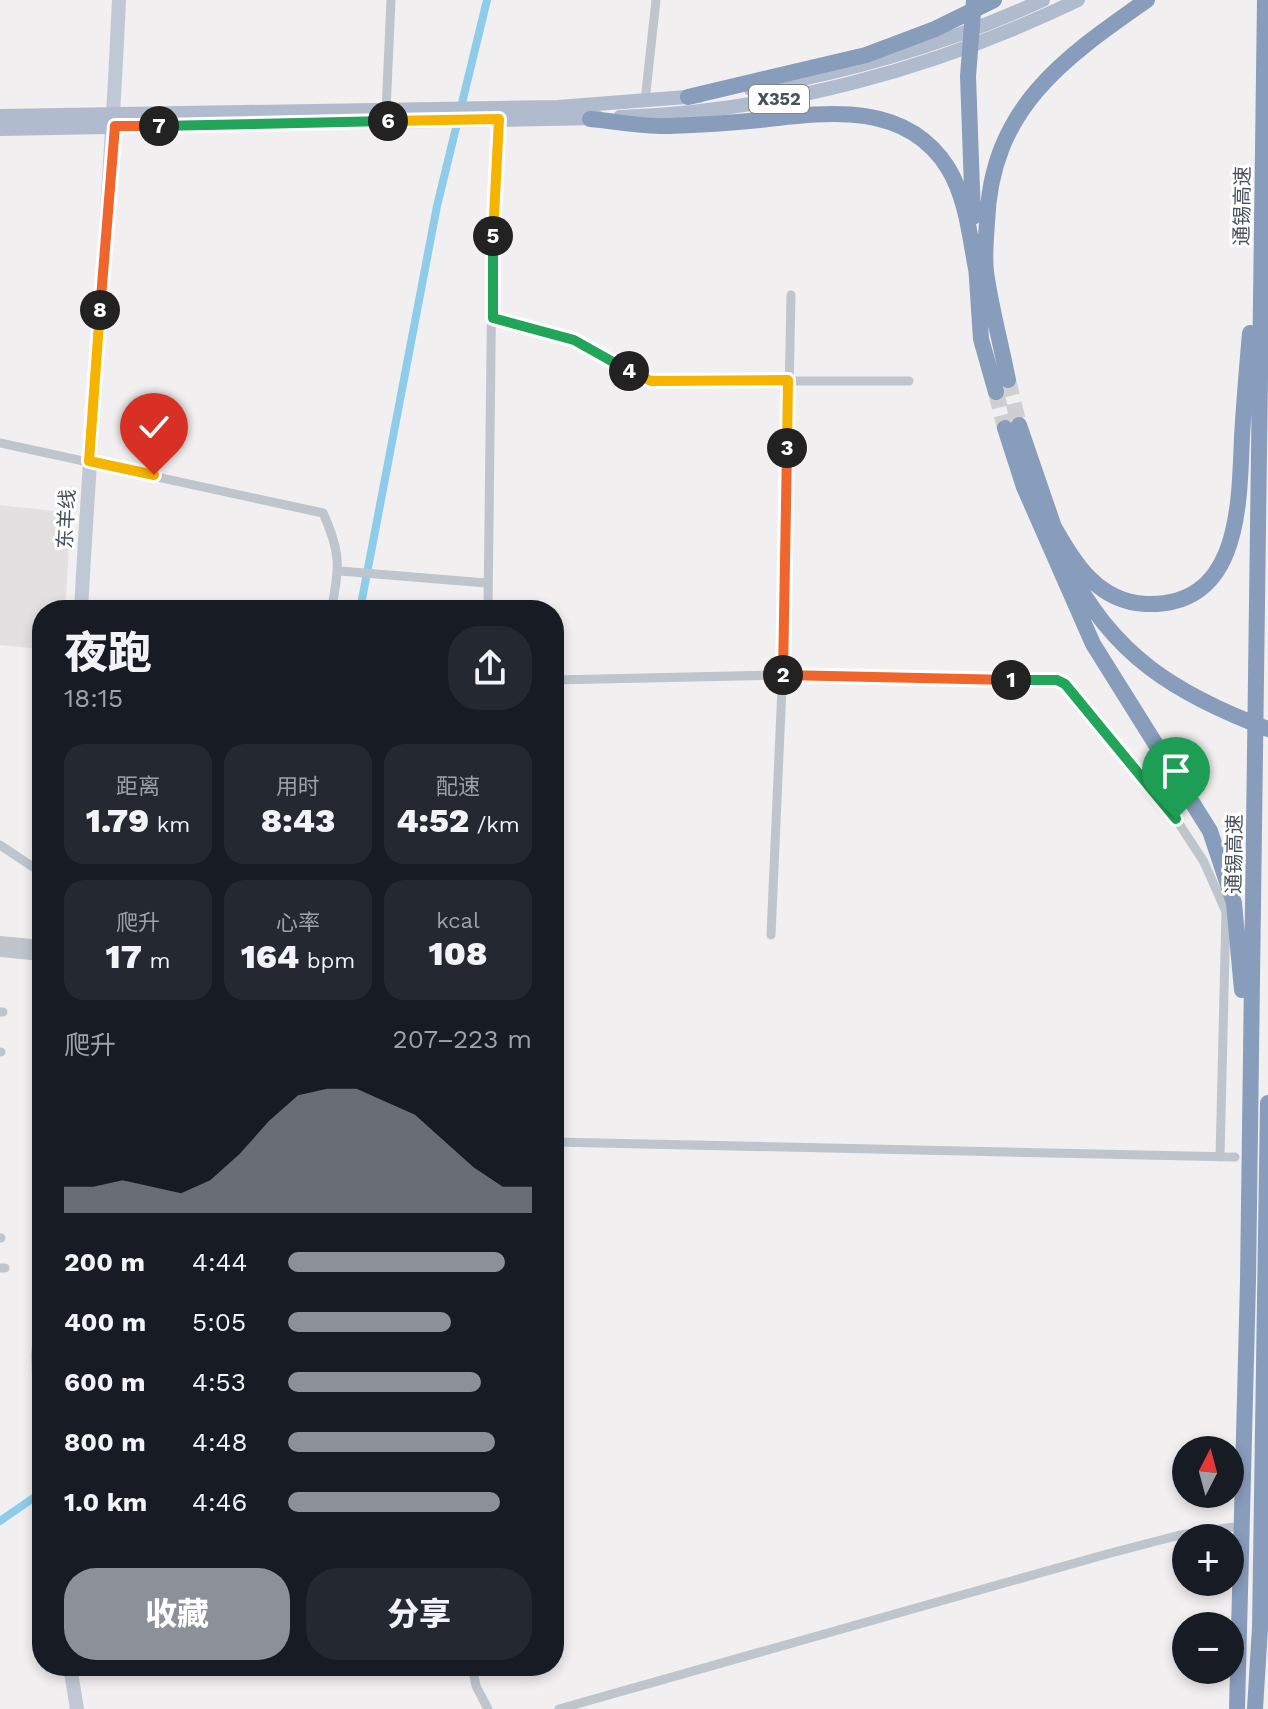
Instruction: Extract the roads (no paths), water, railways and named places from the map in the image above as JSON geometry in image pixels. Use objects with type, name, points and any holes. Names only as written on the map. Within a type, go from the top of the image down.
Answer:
[{"type":"highway","points":[[974,0],[968,76],[981,272],[981,339],[1002,386]]},
{"type":"highway","points":[[973,160],[981,0]]},
{"type":"highway","points":[[688,97],[866,55],[935,29],[994,0]]},
{"type":"highway","points":[[981,272],[993,169],[1010,125],[1050,73],[1147,0]]},
{"type":"highway","name":"通锡高速","points":[[1255,1709],[1265,1370],[1249,1200],[1265,0]]},
{"type":"highway","points":[[590,119],[664,127],[825,112],[872,115],[894,123],[932,148],[947,168],[966,217],[981,272]]},
{"type":"highway","points":[[1049,531],[1099,588],[1126,601],[1143,604],[1174,601],[1199,588],[1219,567],[1237,520],[1262,196]]},
{"type":"highway","points":[[1012,426],[1049,531],[1104,663],[1192,797],[1220,854],[1234,903],[1242,970],[1249,1200]]},
{"type":"highway","points":[[1049,531],[1073,576],[1113,635],[1146,667],[1179,694],[1268,738]]},
{"type":"highway","points":[[1179,694],[1268,729]]},
{"type":"highway","name":"通锡高速","points":[[1237,1709],[1247,1369],[1257,1282],[1268,1103]]},
{"type":"highway","points":[[1265,1370],[1268,1344]]},
{"type":"main road","name":"东羊线","points":[[82,600],[115,119],[119,0]]},
{"type":"main road","name":"X352","points":[[0,116],[115,119],[466,114],[688,97],[815,78],[880,62],[929,46],[1043,0]]},
{"type":"main road","name":"X352","points":[[466,114],[499,119],[590,119],[716,110],[833,88],[933,60],[1033,22],[1078,0]]},
{"type":"main road","name":"X352","points":[[0,129],[115,119],[386,111],[444,114]]},
{"type":"main road","points":[[72,1676],[77,1709]]},
{"type":"street","points":[[386,111],[391,0]]},
{"type":"street","points":[[645,101],[656,0]]},
{"type":"street","points":[[487,600],[499,119]]},
{"type":"street","points":[[771,935],[791,295]]},
{"type":"street","points":[[493,318],[574,340],[651,381],[909,381]]},
{"type":"street","points":[[0,443],[323,513],[345,571],[335,600]]},
{"type":"street","points":[[345,571],[486,583]]},
{"type":"street","points":[[564,680],[781,675],[1057,680],[1080,701],[1176,819],[1204,862],[1226,912],[1220,1157]]},
{"type":"street","points":[[0,845],[32,866]]},
{"type":"street","points":[[0,942],[32,945]]},
{"type":"street","points":[[0,951],[32,954]]},
{"type":"street","points":[[564,1142],[1235,1157]]},
{"type":"street","points":[[559,1709],[1172,1537]]},
{"type":"street","points":[[474,1676],[488,1709]]},
{"type":"waterway","points":[[362,600],[437,206],[487,0]]},
{"type":"waterway","points":[[0,1521],[32,1499]]},
{"type":"tunnel","points":[[1008,380],[1019,425]]},
{"type":"tunnel","points":[[996,392],[1005,428]]}]
